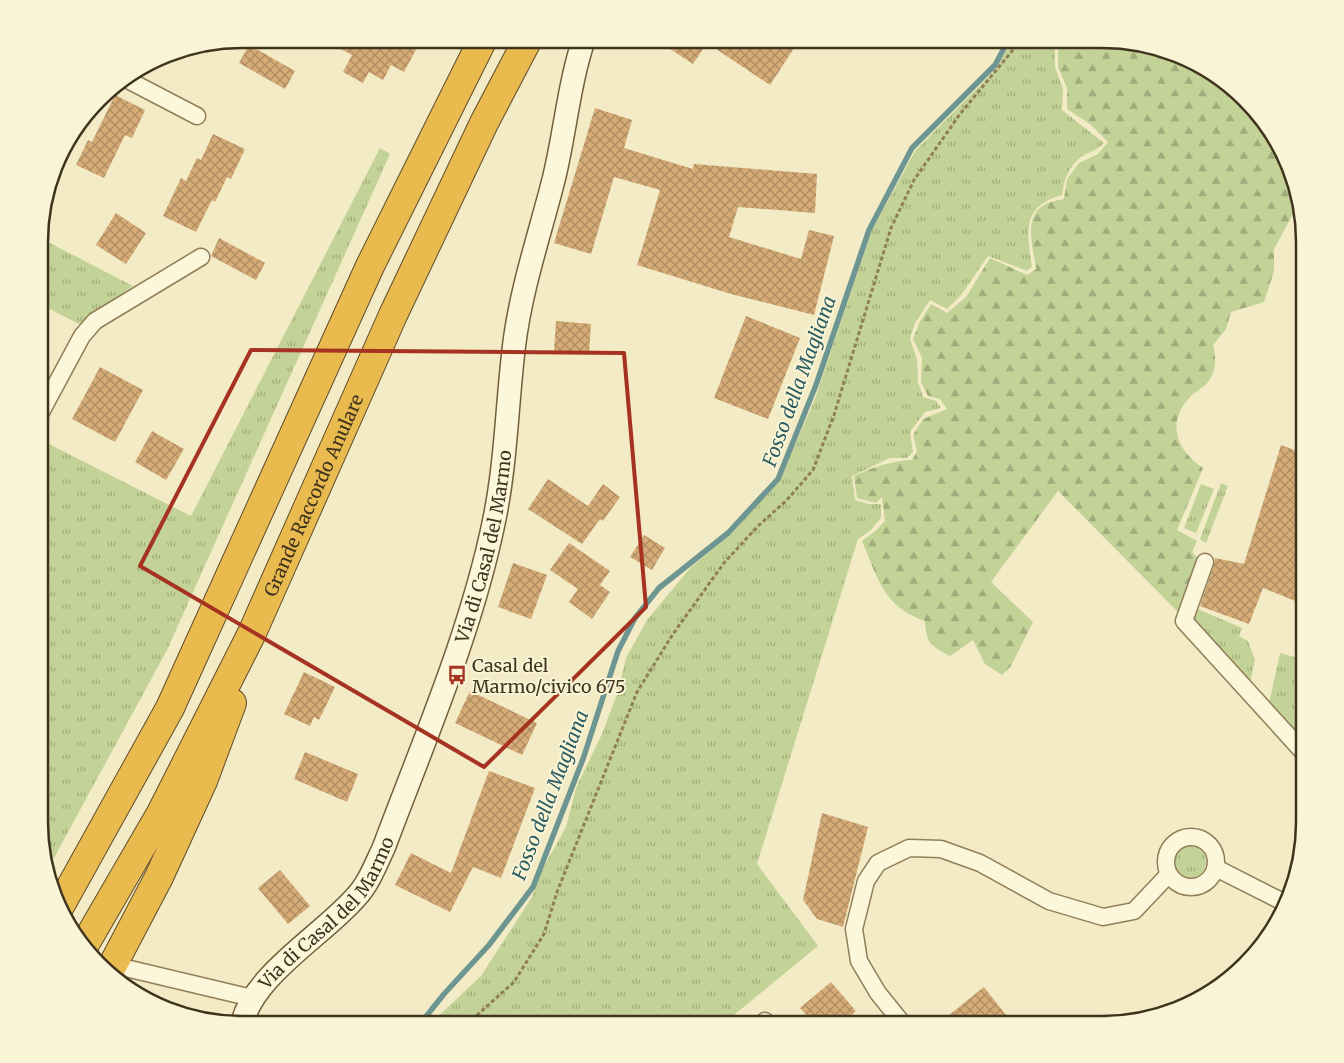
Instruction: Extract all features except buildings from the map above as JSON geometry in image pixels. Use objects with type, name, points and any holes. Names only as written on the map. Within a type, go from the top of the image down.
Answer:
[{"type":"highway","points":[[64,900],[170,708],[370,266],[479,48]]},
{"type":"highway","name":"Grande Raccordo Anulare","points":[[88,939],[161,814],[252,633],[392,315],[484,123],[523,48]]},
{"type":"highway","points":[[119,972],[220,739],[252,633]]},
{"type":"main road","name":"Via di Casal del Marmo","points":[[245,1016],[252,998],[263,984],[341,913],[362,889],[384,847],[460,643],[480,579],[494,519],[514,344],[525,285],[566,126],[576,65],[581,48]]},
{"type":"street","points":[[132,81],[197,116]]},
{"type":"street","points":[[48,399],[82,336],[95,320],[201,258]]},
{"type":"street","points":[[1205,562],[1184,621],[1296,744]]},
{"type":"street","points":[[1196,836],[1210,845],[1214,852],[1216,868],[1206,882],[1190,887],[1174,881],[1169,874],[1165,858],[1168,850],[1180,839],[1196,836]]},
{"type":"street","points":[[897,1016],[878,993],[860,961],[854,929],[866,881],[878,863],[909,848],[941,849],[980,863],[1049,901],[1103,917],[1134,911],[1169,874]]},
{"type":"street","points":[[1216,868],[1280,901]]},
{"type":"street","points":[[119,972],[252,998]]},
{"type":"path","points":[[476,1016],[514,982],[544,934],[556,892],[637,692],[673,634],[724,563],[758,526],[786,501],[813,470],[834,415],[892,228],[914,180],[960,114],[1015,48]]},
{"type":"highlighted area","points":[[251,350],[624,353],[646,607],[484,767],[140,566]]},
{"type":"green space","points":[[1008,48],[1055,48],[1055,67],[1063,89],[1062,110],[1104,143],[1081,157],[1073,165],[1065,179],[1062,195],[1039,206],[1033,214],[1028,232],[1032,267],[1027,271],[988,256],[961,295],[947,309],[930,300],[915,323],[910,339],[917,359],[918,382],[923,397],[936,401],[941,408],[925,412],[910,432],[913,452],[907,458],[890,458],[852,476],[855,500],[869,504],[881,504],[881,518],[870,531],[858,539],[757,864],[818,946],[733,1016],[438,1016],[481,976],[532,897],[542,870],[566,827],[576,788],[602,734],[618,691],[626,658],[647,620],[691,567],[726,538],[779,481],[815,399],[871,232],[915,151],[995,70]]},
{"type":"green space","points":[[1058,48],[1116,48],[1153,54],[1177,62],[1200,73],[1240,104],[1271,144],[1282,167],[1294,212],[1274,249],[1274,271],[1264,302],[1231,312],[1226,329],[1213,345],[1215,364],[1211,378],[1190,397],[1178,416],[1176,426],[1181,444],[1186,453],[1203,468],[1177,530],[1197,541],[1192,552],[1199,560],[1178,612],[1058,491],[991,582],[1033,622],[1011,666],[1002,675],[985,664],[973,640],[950,656],[938,650],[928,640],[925,621],[900,608],[884,590],[862,541],[885,521],[882,497],[876,503],[857,498],[854,476],[882,465],[912,460],[917,451],[913,435],[923,419],[947,409],[940,399],[928,396],[921,382],[922,358],[913,339],[920,321],[931,304],[947,313],[966,297],[990,258],[1027,275],[1036,269],[1031,235],[1033,218],[1044,205],[1064,199],[1067,179],[1079,163],[1098,154],[1108,142],[1090,124],[1067,109],[1067,88],[1058,67]]},
{"type":"green space","points":[[380,148],[390,154],[167,650],[52,862],[48,835],[48,444],[191,516]]},
{"type":"green space","points":[[48,242],[133,286],[79,324],[48,308]]},
{"type":"green space","points":[[1221,483],[1228,486],[1206,543],[1200,539]]},
{"type":"green space","points":[[1201,484],[1214,489],[1196,533],[1184,528]]},
{"type":"green space","points":[[1195,608],[1242,628],[1239,636],[1248,641],[1255,660],[1250,683],[1195,624]]},
{"type":"green space","points":[[1280,653],[1296,657],[1296,735],[1269,704]]},
{"type":"green space","points":[[1190,846],[1196,847],[1201,851],[1205,856],[1205,868],[1201,873],[1196,877],[1190,878],[1184,877],[1179,873],[1175,868],[1174,862],[1175,856],[1179,851],[1184,847]]},
{"type":"waterway","name":"Fosso della Magliana","points":[[426,1016],[489,945],[533,887],[583,759],[618,651],[635,618],[659,588],[728,533],[778,479],[816,385],[869,230],[912,148],[995,65],[1004,48]]},
{"type":"place","name":"Casal del Marmo/civico 675","points":[[457,675]]}]
